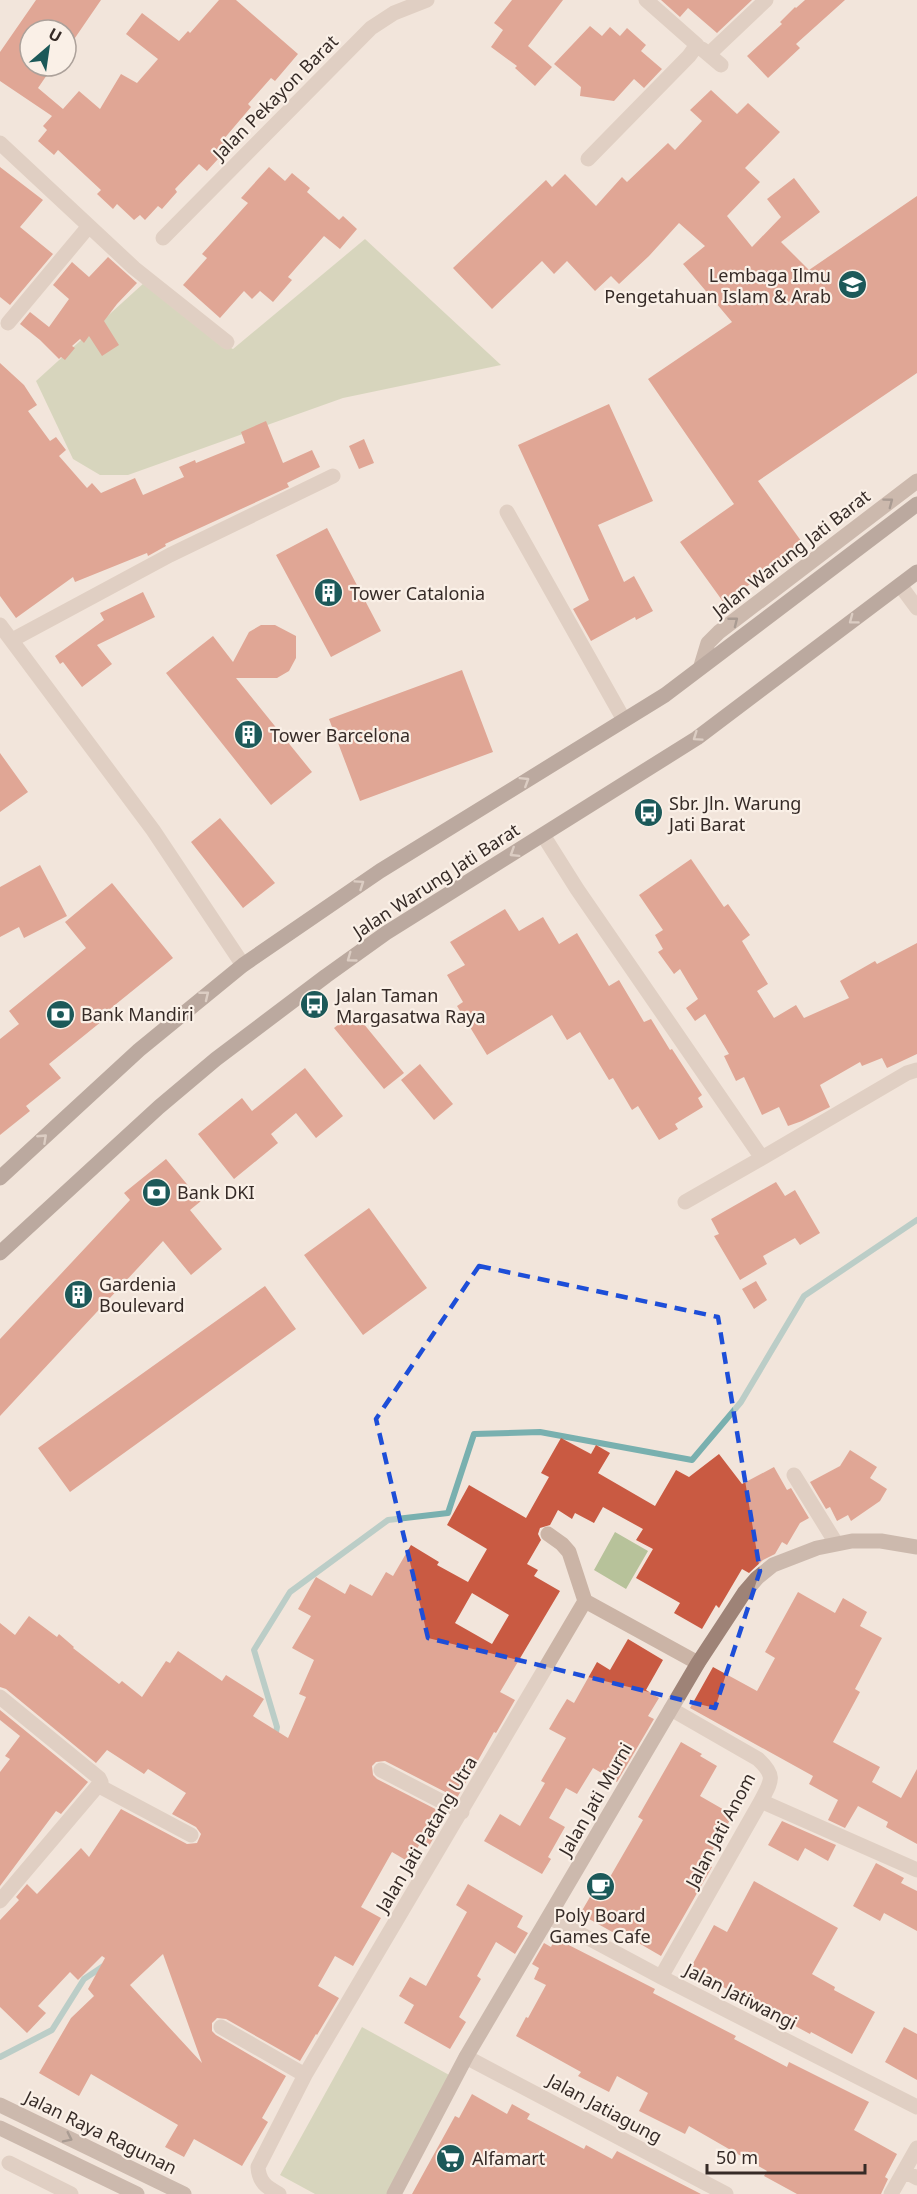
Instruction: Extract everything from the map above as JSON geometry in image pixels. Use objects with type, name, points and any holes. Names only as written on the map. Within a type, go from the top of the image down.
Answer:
[{"type":"main road","name":"Jalan Warung Jati Barat","points":[[0,1178],[139,1050],[243,965],[380,871],[665,695],[917,504]]},
{"type":"main road","name":"Jalan Warung Jati Barat","points":[[0,1254],[159,1107],[216,1059],[386,933],[697,738],[917,572]]},
{"type":"street","name":"Jalan Pekayon Barat","points":[[163,238],[371,28],[394,13],[427,0]]},
{"type":"street","points":[[646,0],[721,65]]},
{"type":"street","points":[[588,159],[689,56],[703,50],[766,0]]},
{"type":"street","points":[[0,143],[134,268],[227,342]]},
{"type":"street","points":[[8,322],[89,226]]},
{"type":"street","points":[[12,640],[170,555],[333,476]]},
{"type":"street","name":"Jalan Warung Jati Barat","points":[[701,666],[708,643],[719,632],[917,481]]},
{"type":"street","points":[[507,512],[624,720]]},
{"type":"street","points":[[900,585],[917,608]]},
{"type":"street","points":[[0,626],[153,830],[243,965]]},
{"type":"street","points":[[543,835],[577,889],[762,1158]]},
{"type":"street","points":[[685,1202],[907,1073],[917,1071]]},
{"type":"street","points":[[794,1475],[836,1543]]},
{"type":"street","points":[[548,1534],[562,1544],[568,1552],[585,1601],[698,1663]]},
{"type":"street","name":"Jalan Jati Murni","points":[[394,2194],[466,2057],[698,1663],[744,1593],[773,1565],[795,1555],[836,1543],[882,1541],[917,1547]]},
{"type":"street","name":"Jalan Jati Patang Utra","points":[[279,2194],[262,2184],[258,2177],[258,2167],[305,2075],[585,1601]]},
{"type":"street","points":[[0,1697],[99,1782],[191,1835]]},
{"type":"street","name":"Jalan Jati Anom","points":[[661,1977],[771,1783],[769,1769],[758,1759],[671,1709]]},
{"type":"street","points":[[381,1770],[462,1812]]},
{"type":"street","points":[[0,1901],[99,1782]]},
{"type":"street","points":[[761,1801],[917,1870]]},
{"type":"street","name":"Jalan Jatiwangi","points":[[549,1917],[661,1977],[917,2107]]},
{"type":"street","points":[[221,2027],[305,2075]]},
{"type":"street","name":"Jalan Jatiagung","points":[[466,2057],[726,2194]]},
{"type":"street","name":"Jalan Raya Ragunan","points":[[0,2105],[184,2194]]},
{"type":"street","points":[[4,2130],[137,2194]]},
{"type":"street","points":[[891,2194],[910,2175],[917,2148]]},
{"type":"street","points":[[9,2163],[70,2194]]},
{"type":"highlighted area","points":[[479,1266],[718,1317],[760,1571],[715,1708],[428,1638],[376,1419]]},
{"type":"green space","points":[[365,239],[501,365],[343,398],[128,475],[100,475],[73,459],[36,381],[145,282],[210,337],[233,349]]},
{"type":"green space","points":[[615,1532],[648,1551],[626,1589],[594,1570]]},
{"type":"green space","points":[[362,2027],[451,2076],[387,2194],[315,2194],[280,2175]]},
{"type":"building","points":[[36,0],[101,0],[78,34],[78,18],[24,18]]},
{"type":"building","points":[[219,0],[236,0],[298,54],[275,81],[271,78],[248,104],[251,107],[223,140],[230,146],[207,171],[199,164],[175,189],[177,192],[162,209],[158,206],[145,220],[140,215],[134,220],[117,204],[113,209],[97,194],[101,190],[58,150],[54,155],[38,141],[47,130],[43,126],[52,116],[0,81],[0,52],[18,26],[18,78],[45,78],[38,88],[63,109],[79,91],[100,109],[121,74],[137,83],[158,59],[126,34],[142,13],[179,41],[188,31],[190,33]]},
{"type":"building","points":[[512,0],[563,0],[528,46],[552,67],[535,86],[515,68],[517,66],[491,47],[503,30],[494,23]]},
{"type":"building","points":[[661,0],[752,0],[717,33],[688,8],[680,17]]},
{"type":"building","points":[[805,0],[845,0],[796,44],[800,48],[768,78],[747,56],[782,24],[780,22],[795,7]]},
{"type":"building","points":[[590,26],[602,36],[610,27],[620,36],[627,28],[646,45],[641,51],[662,69],[644,88],[634,79],[614,101],[580,96],[581,87],[554,64]]},
{"type":"building","points":[[711,90],[737,114],[748,103],[780,132],[745,168],[760,182],[727,216],[752,247],[781,217],[767,199],[794,178],[820,212],[781,242],[809,270],[917,196],[917,373],[758,481],[804,545],[724,603],[680,542],[734,504],[648,379],[732,322],[683,264],[705,246],[679,223],[619,284],[611,276],[595,291],[567,261],[554,274],[542,261],[492,309],[453,268],[546,180],[552,187],[565,174],[596,206],[622,177],[627,182],[668,143],[675,150],[702,121],[690,110]]},
{"type":"building","points":[[0,167],[43,200],[20,227],[53,254],[10,305],[0,297]]},
{"type":"building","points":[[269,167],[285,181],[292,173],[310,188],[307,192],[339,220],[343,216],[357,229],[340,249],[324,236],[288,277],[292,280],[273,302],[260,291],[252,299],[244,291],[220,318],[183,285],[207,258],[202,254],[248,203],[241,198]]},
{"type":"building","points":[[108,257],[137,283],[104,321],[119,345],[102,356],[89,336],[84,343],[80,339],[72,346],[75,348],[65,360],[61,357],[59,359],[20,324],[30,312],[49,327],[69,299],[53,285],[72,262],[89,277]]},
{"type":"building","points":[[0,363],[24,385],[37,405],[28,411],[50,441],[56,437],[66,450],[59,456],[87,488],[92,483],[101,493],[135,478],[143,495],[184,477],[179,467],[195,460],[196,463],[245,443],[241,432],[266,421],[283,463],[312,450],[320,467],[287,483],[289,487],[165,544],[166,546],[148,556],[147,553],[75,582],[73,577],[16,618],[0,596]]},
{"type":"building","points":[[609,404],[653,501],[598,525],[624,582],[634,576],[653,611],[636,620],[635,617],[591,641],[573,609],[589,600],[518,445]]},
{"type":"building","points":[[364,439],[374,463],[359,469],[349,446]]},
{"type":"building","name":"Tower Catalonia","points":[[327,528],[381,631],[331,657],[276,555]]},
{"type":"building","points":[[143,592],[155,617],[97,645],[112,664],[82,687],[63,662],[60,664],[55,656],[104,620],[100,613]]},
{"type":"building","name":"Tower Barcelona","points":[[261,625],[275,625],[296,636],[296,658],[289,671],[277,678],[236,678],[312,772],[271,805],[166,673],[213,636],[233,662],[249,632]]},
{"type":"building","points":[[462,670],[493,752],[360,801],[329,719]]},
{"type":"building","points":[[0,753],[28,792],[0,812]]},
{"type":"building","points":[[220,818],[275,883],[243,908],[191,842]]},
{"type":"building","points":[[691,859],[724,907],[728,904],[750,935],[742,941],[768,984],[757,991],[774,1018],[796,1005],[804,1018],[849,998],[840,981],[875,961],[877,964],[917,943],[917,1054],[887,1068],[882,1058],[862,1066],[860,1062],[820,1085],[830,1107],[802,1121],[788,1126],[779,1107],[762,1115],[744,1077],[736,1081],[724,1056],[729,1054],[705,1014],[695,1021],[686,1008],[698,999],[680,969],[674,974],[658,952],[663,949],[655,935],[663,930],[639,895]]},
{"type":"building","points":[[40,865],[67,916],[24,938],[19,927],[0,937],[0,887]]},
{"type":"building","points":[[112,883],[173,958],[105,1013],[107,1017],[49,1064],[61,1078],[26,1106],[30,1111],[0,1135],[0,1039],[19,1024],[9,1011],[86,948],[65,922]]},
{"type":"building","points":[[505,909],[519,931],[543,917],[559,944],[577,933],[609,986],[619,980],[644,1022],[651,1019],[702,1095],[698,1098],[703,1107],[675,1124],[678,1129],[659,1140],[638,1106],[632,1110],[613,1078],[609,1080],[580,1032],[567,1040],[552,1015],[487,1055],[457,1006],[463,1002],[447,975],[465,965],[450,942]]},
{"type":"building","points":[[354,1012],[404,1073],[384,1089],[334,1028]]},
{"type":"building","points":[[420,1064],[453,1104],[434,1120],[401,1080]]},
{"type":"building","points":[[305,1068],[343,1116],[316,1138],[296,1113],[271,1134],[278,1143],[234,1179],[198,1134],[242,1098],[252,1111]]},
{"type":"building","name":"Gardenia Boulevard","points":[[166,1159],[201,1201],[190,1210],[222,1249],[191,1275],[163,1241],[0,1416],[0,1339],[130,1200],[124,1193]]},
{"type":"building","points":[[776,1182],[785,1196],[795,1190],[820,1233],[800,1245],[795,1238],[763,1256],[767,1264],[740,1280],[714,1236],[719,1234],[711,1219]]},
{"type":"building","points":[[369,1208],[427,1288],[363,1335],[304,1255]]},
{"type":"building","points":[[756,1281],[767,1300],[754,1309],[742,1289]]},
{"type":"building","points":[[265,1286],[296,1329],[70,1492],[38,1448]]},
{"type":"building","points":[[561,1438],[591,1454],[596,1445],[610,1453],[598,1473],[655,1506],[676,1470],[689,1477],[719,1454],[742,1484],[774,1467],[787,1490],[791,1488],[809,1518],[800,1523],[787,1545],[782,1542],[775,1554],[763,1560],[749,1573],[742,1569],[719,1608],[716,1605],[702,1629],[674,1613],[680,1603],[636,1578],[653,1549],[636,1540],[643,1529],[603,1507],[594,1523],[575,1513],[572,1519],[558,1510],[550,1525],[540,1528],[538,1534],[541,1540],[527,1564],[538,1570],[534,1576],[560,1591],[500,1692],[515,1700],[457,1798],[385,1761],[376,1762],[372,1766],[373,1775],[377,1779],[447,1815],[429,1846],[421,1842],[409,1862],[392,1852],[361,1907],[381,1918],[353,1966],[335,1956],[318,1986],[339,1998],[300,2061],[226,2019],[217,2018],[212,2023],[212,2031],[216,2035],[286,2076],[262,2118],[268,2122],[242,2166],[194,2139],[184,2157],[165,2147],[178,2125],[91,2074],[79,2096],[39,2073],[71,2018],[94,1996],[88,1989],[105,1958],[102,1956],[78,1980],[70,1972],[38,2006],[46,2013],[27,2033],[0,2007],[0,1920],[19,1900],[16,1897],[27,1884],[37,1894],[81,1848],[89,1857],[121,1809],[187,1844],[197,1843],[201,1834],[196,1827],[172,1814],[186,1793],[148,1769],[144,1774],[107,1750],[96,1763],[6,1689],[0,1687],[0,1623],[15,1635],[29,1616],[57,1637],[59,1634],[119,1684],[122,1681],[142,1697],[166,1661],[170,1663],[178,1651],[222,1681],[226,1675],[264,1699],[253,1716],[288,1738],[306,1697],[299,1694],[314,1660],[292,1648],[311,1616],[298,1609],[316,1577],[345,1594],[350,1584],[372,1596],[386,1572],[393,1576],[411,1545],[439,1562],[437,1565],[468,1582],[487,1549],[447,1525],[469,1485],[526,1518],[549,1477],[541,1473]],"holes":[[[472,1593],[509,1615],[492,1644],[455,1623]],[[163,1954],[202,2063],[130,1985]]]},
{"type":"building","points":[[850,1450],[877,1467],[870,1478],[887,1489],[880,1501],[851,1521],[848,1515],[837,1521],[830,1507],[826,1509],[810,1482],[840,1466]]},
{"type":"building","points":[[798,1592],[835,1613],[843,1598],[867,1612],[860,1626],[882,1638],[855,1689],[860,1692],[833,1742],[880,1767],[872,1782],[901,1798],[917,1769],[917,1844],[886,1827],[888,1822],[858,1806],[845,1828],[828,1820],[838,1800],[809,1784],[813,1776],[690,1708],[713,1667],[757,1691],[775,1658],[765,1652]]},
{"type":"building","points":[[628,1639],[663,1660],[646,1690],[659,1698],[648,1716],[654,1719],[617,1782],[593,1768],[577,1794],[566,1788],[549,1818],[565,1827],[548,1857],[551,1859],[542,1874],[484,1841],[500,1814],[520,1826],[545,1783],[541,1781],[566,1738],[549,1729],[567,1699],[574,1703],[597,1662],[610,1670]]},
{"type":"building","points":[[0,1710],[88,1782],[61,1814],[56,1811],[0,1886],[0,1772],[10,1759],[5,1756],[20,1736],[0,1720]]},
{"type":"building","points":[[681,1742],[717,1766],[700,1796],[733,1815],[705,1863],[712,1867],[661,1956],[618,1931],[616,1934],[580,1914],[604,1873],[610,1877],[643,1820],[638,1817]]},
{"type":"building","points":[[782,1821],[836,1845],[828,1861],[805,1848],[798,1861],[768,1845]]},
{"type":"building","points":[[876,1863],[904,1878],[901,1883],[917,1891],[917,1931],[884,1913],[880,1921],[853,1906]]},
{"type":"building","points":[[754,1881],[838,1928],[812,1974],[835,1987],[834,1990],[875,2012],[852,2054],[811,2032],[810,2034],[690,1969],[714,1925],[727,1932]]},
{"type":"building","points":[[468,1884],[523,1916],[517,1927],[528,1933],[515,1954],[496,1942],[477,1976],[481,1979],[459,2017],[466,2022],[450,2049],[404,2023],[414,2005],[399,1996],[410,1977],[426,1986],[467,1912],[456,1905]]},
{"type":"building","points":[[555,1938],[655,1989],[653,1993],[736,2036],[734,2039],[787,2067],[789,2062],[869,2102],[854,2130],[897,2154],[885,2177],[888,2179],[881,2194],[797,2194],[764,2176],[767,2171],[689,2126],[685,2134],[639,2111],[648,2093],[617,2076],[609,2092],[578,2076],[581,2072],[516,2036],[546,1985],[534,1979],[539,1968],[532,1964],[544,1943],[551,1947]]},
{"type":"building","points":[[904,2027],[917,2034],[917,2080],[885,2062]]},
{"type":"building","points":[[472,2094],[507,2114],[512,2104],[530,2114],[527,2119],[584,2149],[586,2145],[612,2159],[617,2151],[701,2194],[412,2194],[455,2116],[459,2118]]},
{"type":"waterway","points":[[275,1737],[277,1727],[254,1650],[290,1592],[388,1520],[448,1513],[474,1434],[540,1432],[692,1460],[741,1402],[804,1296],[917,1220]]},
{"type":"waterway","points":[[0,2057],[52,2030],[84,1979],[105,1965]]},
{"type":"place","name":"Lembaga Ilmu Pengetahuan Islam & Arab","points":[[852,285]]},
{"type":"place","name":"Tower Catalonia","points":[[329,593]]},
{"type":"place","name":"Tower Barcelona","points":[[249,735]]},
{"type":"place","name":"Sbr. Jln. Warung Jati Barat","points":[[648,813]]},
{"type":"place","name":"Jalan Taman Margasatwa Raya","points":[[315,1005]]},
{"type":"place","name":"Bank Mandiri","points":[[60,1014]]},
{"type":"place","name":"Bank DKI","points":[[156,1192]]},
{"type":"place","name":"Gardenia Boulevard","points":[[78,1294]]},
{"type":"place","name":"Poly Board Games Cafe","points":[[600,1886]]},
{"type":"place","name":"Alfamart","points":[[451,2158]]}]
